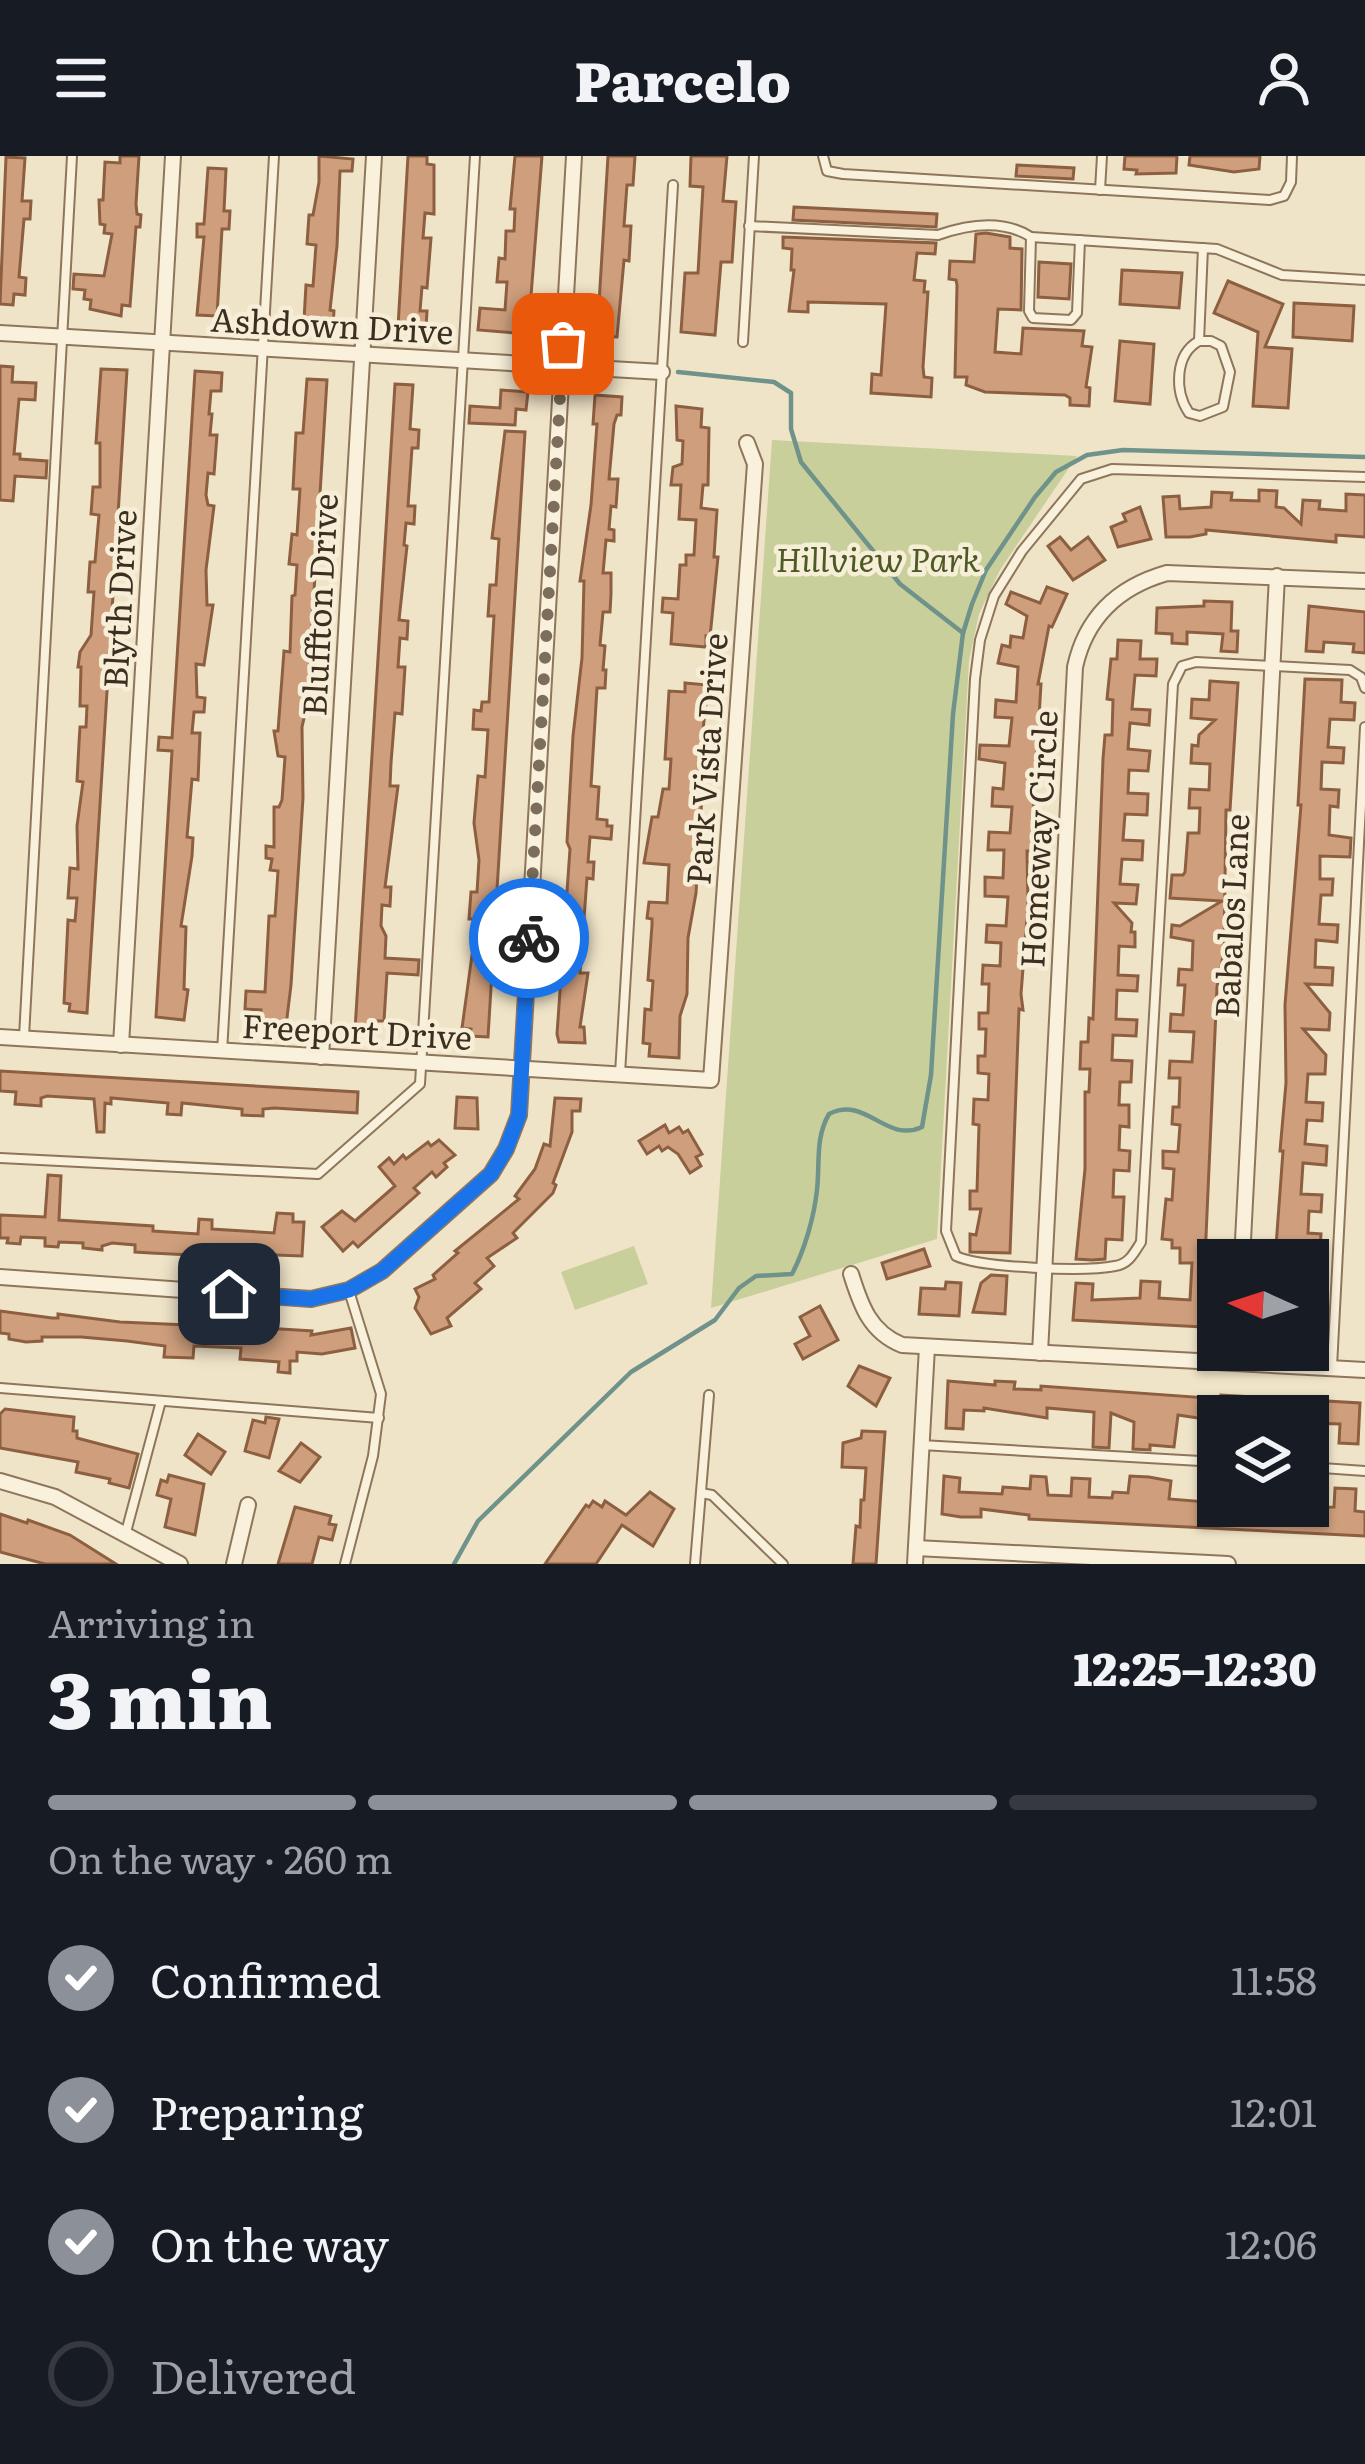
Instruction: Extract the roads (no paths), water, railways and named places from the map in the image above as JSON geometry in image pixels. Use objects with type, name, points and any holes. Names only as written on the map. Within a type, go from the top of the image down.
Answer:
[{"type":"street","name":"Blyth Drive","points":[[121,1045],[173,156]]},
{"type":"street","name":"Bluffton Drive","points":[[321,1057],[374,156]]},
{"type":"street","points":[[0,1277],[311,1299],[349,1290],[382,1271],[491,1174],[506,1149],[519,1115],[574,156]]},
{"type":"street","name":"Ashdown Drive","points":[[0,333],[662,372]]},
{"type":"street","name":"Park Vista Drive","points":[[711,1080],[755,464],[747,443]]},
{"type":"street","name":"Homeway Circle","points":[[1040,1353],[1075,667],[1081,640],[1112,600],[1140,581],[1167,573],[1365,581]]},
{"type":"street","name":"Babalos Lane","points":[[1243,1239],[1277,576]]},
{"type":"street","name":"Freeport Drive","points":[[0,1037],[711,1080]]},
{"type":"street","points":[[851,1274],[870,1322],[883,1337],[902,1345],[1197,1356]]},
{"type":"street","points":[[927,1347],[915,1556],[1228,1564]]},
{"type":"street","points":[[1329,1368],[1365,1370]]},
{"type":"street","points":[[0,1481],[56,1497],[180,1564]]},
{"type":"street","points":[[234,1564],[248,1505]]},
{"type":"lane","points":[[24,1038],[72,156]]},
{"type":"lane","points":[[222,1052],[274,156]]},
{"type":"lane","points":[[0,1158],[318,1174],[420,1084],[475,156]]},
{"type":"lane","points":[[743,342],[754,156]]},
{"type":"lane","points":[[823,156],[827,171],[843,174],[1270,200],[1284,196],[1291,182],[1292,156]]},
{"type":"lane","points":[[1100,190],[1102,156]]},
{"type":"lane","points":[[620,1074],[674,185]]},
{"type":"lane","points":[[749,226],[938,235],[966,225],[1014,226],[1031,237],[1217,249],[1282,275],[1365,280]]},
{"type":"lane","points":[[1031,237],[1028,311],[1033,318],[1071,320],[1077,314],[1080,240]]},
{"type":"lane","points":[[1199,341],[1203,248]]},
{"type":"lane","points":[[1199,341],[1221,346],[1230,372],[1222,407],[1200,416],[1190,413],[1180,394],[1181,359],[1186,348],[1199,341]]},
{"type":"lane","points":[[1365,477],[1112,469],[1082,479],[1022,551],[994,596],[980,640],[975,679],[946,1232],[956,1256],[967,1262],[1117,1267],[1131,1259],[1141,1242],[1173,684],[1182,666],[1196,662],[1349,670],[1360,676],[1365,688]]},
{"type":"lane","points":[[1332,1368],[1365,727]]},
{"type":"lane","points":[[345,1564],[381,1394],[349,1290]]},
{"type":"lane","points":[[0,1388],[379,1418]]},
{"type":"lane","points":[[695,1564],[709,1395]]},
{"type":"lane","points":[[126,1532],[161,1401]]},
{"type":"lane","points":[[921,1445],[1197,1461]]},
{"type":"lane","points":[[1329,1468],[1365,1471]]},
{"type":"lane","points":[[701,1493],[712,1496],[783,1564]]},
{"type":"waterway","points":[[678,372],[774,382],[791,393],[791,429],[801,462],[900,584],[963,633]]},
{"type":"waterway","points":[[454,1564],[478,1521],[631,1372],[715,1320],[739,1288],[756,1276],[792,1274],[811,1222],[820,1141],[829,1114],[854,1110],[897,1129],[922,1127],[931,1075],[953,714],[963,633],[986,570],[1035,497],[1056,472],[1087,455],[1123,450],[1365,457]]},
{"type":"park label","name":"Hillview Park","points":[[878,560]]}]
